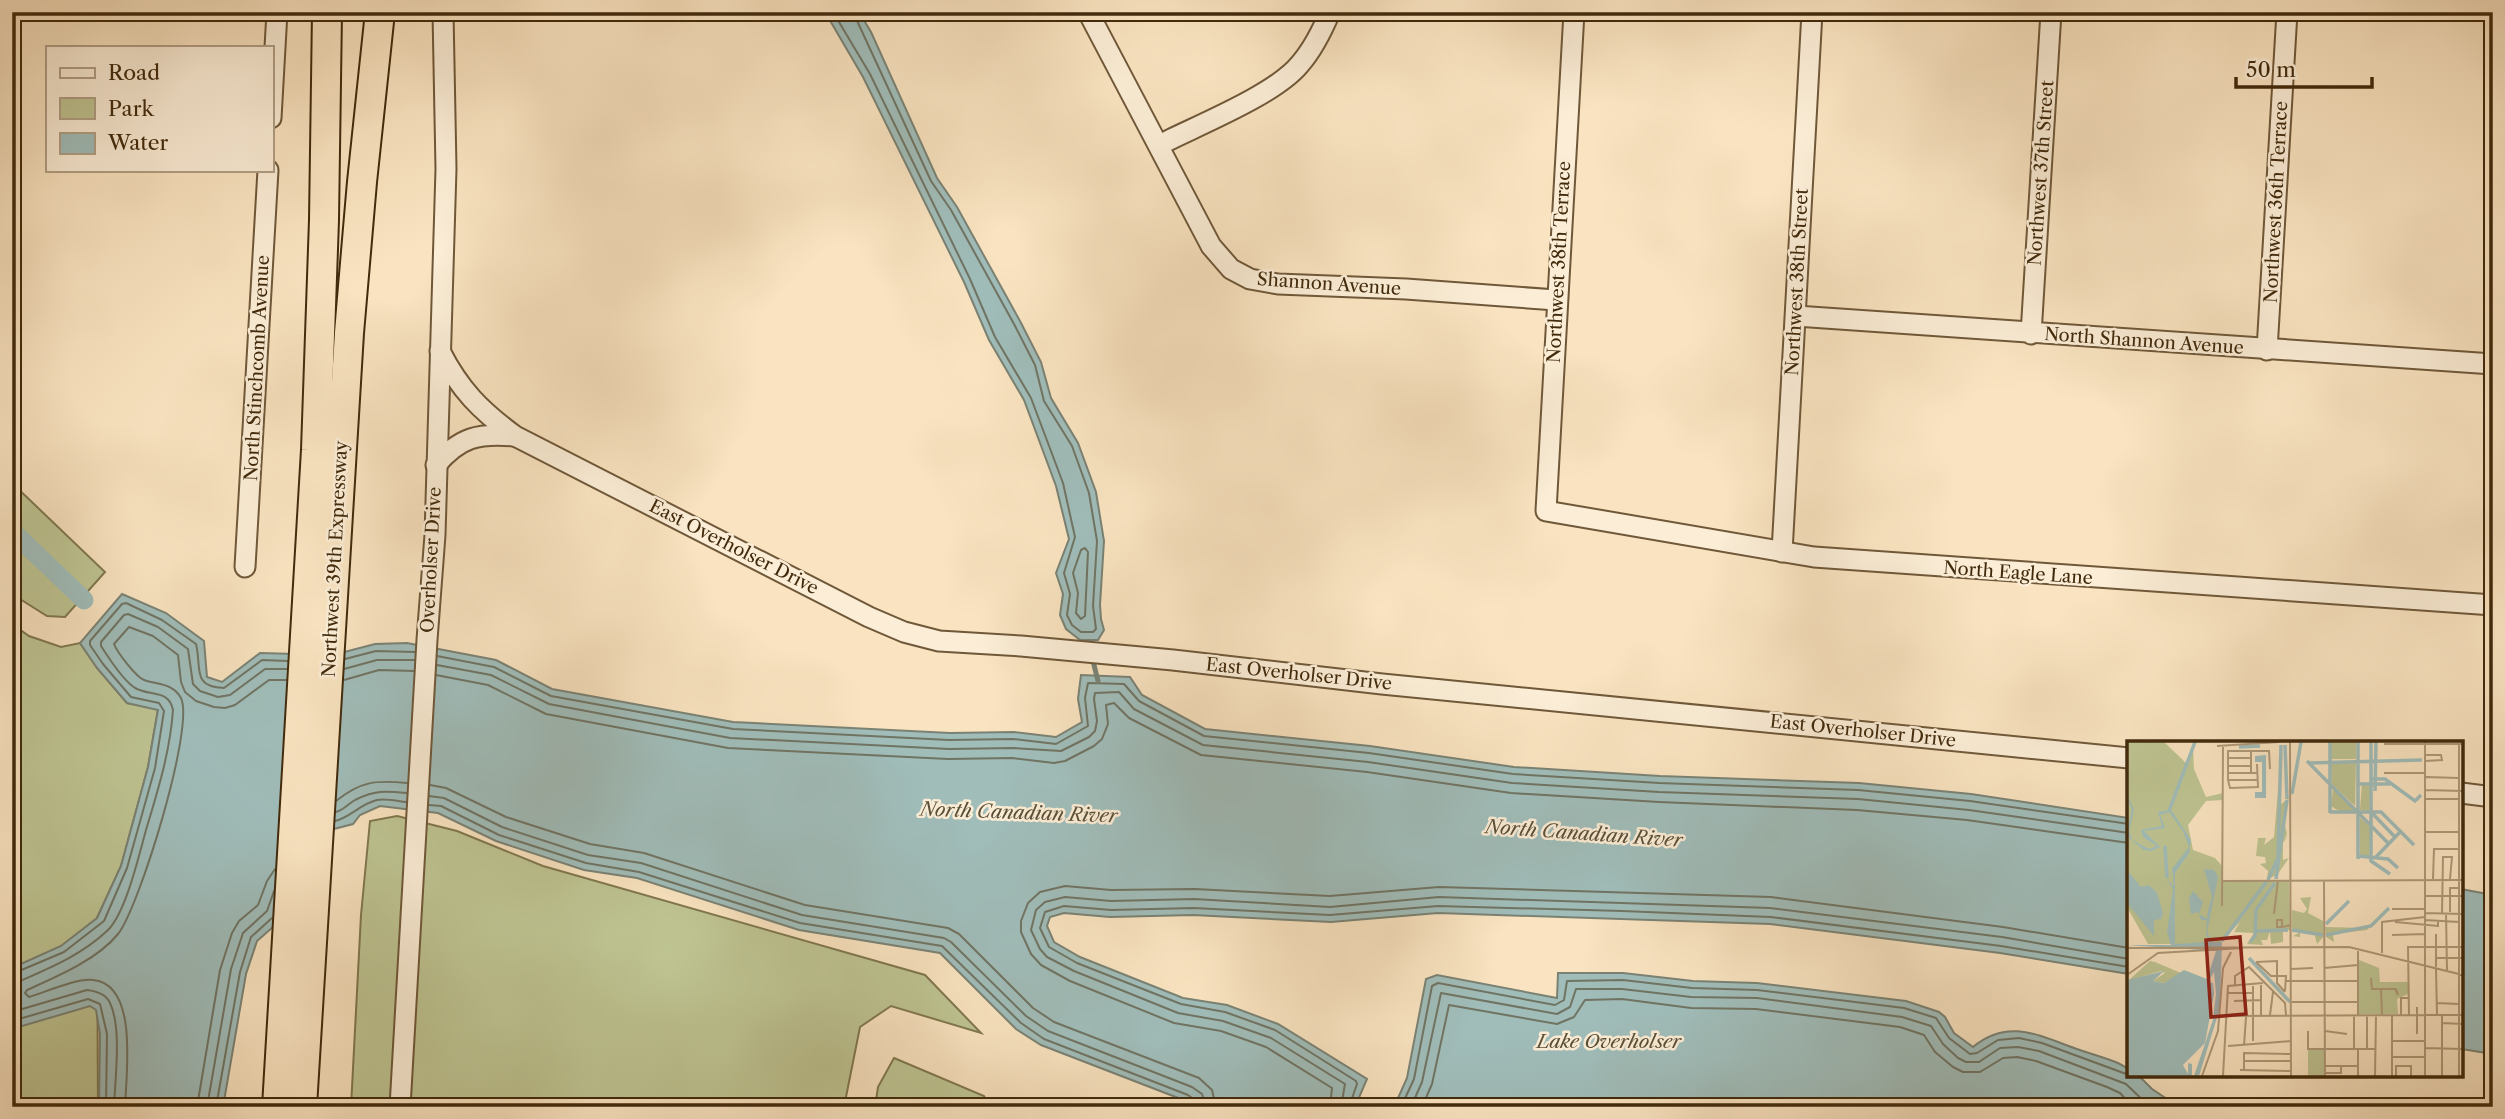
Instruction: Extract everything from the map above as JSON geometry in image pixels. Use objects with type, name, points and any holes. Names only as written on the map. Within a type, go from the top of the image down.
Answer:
[{"type":"highway","name":"Northwest 39th Expressway","points":[[302,1107],[319,601],[327,12]]},
{"type":"highway","name":"Northwest 39th Expressway","points":[[277,1107],[319,601],[349,333],[380,12]]},
{"type":"street","points":[[273,83],[277,12]]},
{"type":"street","name":"Overholser Drive","points":[[400,1107],[435,535],[446,169],[443,12]]},
{"type":"street","name":"Shannon Avenue","points":[[1088,12],[1211,246],[1231,269],[1250,279],[1278,284],[1406,289],[1556,300]]},
{"type":"street","points":[[1158,145],[1272,88],[1299,66],[1316,42],[1330,12]]},
{"type":"street","name":"Northwest 38th Terrace","points":[[1546,511],[1574,12]]},
{"type":"street","name":"Northwest 38th Street","points":[[1782,552],[1812,12]]},
{"type":"street","name":"Northwest 37th Street","points":[[2031,334],[2051,12]]},
{"type":"street","name":"Northwest 36th Terrace","points":[[2267,350],[2287,12]]},
{"type":"street","name":"North Stinchcomb Avenue","points":[[245,567],[268,172]]},
{"type":"street","name":"North Shannon Avenue","points":[[1796,316],[2493,364]]},
{"type":"street","name":"East Overholser Drive","points":[[440,351],[454,378],[469,397],[515,436],[904,632],[939,641],[1173,660],[1381,684],[2127,758]]},
{"type":"street","name":"East Overholser Drive","points":[[436,464],[449,449],[472,438],[488,434],[515,436]]},
{"type":"street","name":"North Eagle Lane","points":[[1546,511],[1782,552],[1873,563],[2493,605]]},
{"type":"street","points":[[2463,793],[2493,797]]},
{"type":"green space","points":[[12,483],[105,572],[65,617],[47,616],[12,594]]},
{"type":"green space","points":[[12,624],[29,636],[61,647],[80,643],[127,703],[158,709],[148,767],[121,866],[97,918],[98,1107],[12,1107]]},
{"type":"green space","points":[[397,816],[457,831],[543,866],[925,975],[981,1033],[891,1006],[860,1027],[844,1107],[351,1107],[361,915],[370,821]]},
{"type":"green space","points":[[894,1058],[984,1096],[989,1107],[875,1107],[878,1087]]},
{"type":"water","points":[[825,12],[859,12],[871,32],[937,178],[957,207],[1020,321],[1041,362],[1051,398],[1078,443],[1096,492],[1104,541],[1100,605],[1104,630],[1098,640],[1080,640],[1066,629],[1060,615],[1063,594],[1056,573],[1069,539],[1056,486],[1024,400],[989,340],[964,282],[863,77]]},
{"type":"water","name":"North Canadian River","points":[[122,594],[166,613],[204,641],[207,677],[222,682],[260,653],[333,655],[375,644],[407,643],[496,660],[552,689],[733,722],[950,733],[1014,732],[1056,737],[1082,722],[1078,699],[1081,675],[1130,677],[1142,695],[1205,729],[1370,746],[1514,767],[1660,776],[1859,783],[1971,794],[2127,818],[2127,974],[2000,953],[1770,924],[1438,913],[1331,922],[1193,915],[1110,917],[1064,913],[1050,917],[1047,926],[1054,942],[1080,957],[1183,998],[1227,1005],[1278,1024],[1367,1079],[1355,1107],[1194,1107],[1186,1101],[1041,1045],[1016,1029],[940,953],[799,930],[637,878],[584,870],[496,841],[438,813],[380,806],[360,815],[353,824],[334,829],[316,846],[281,920],[257,941],[246,974],[223,1107],[99,1107],[100,1034],[96,1010],[90,1006],[12,1029],[12,968],[61,946],[97,918],[121,866],[148,767],[158,710],[127,703],[80,643]]},
{"type":"water","points":[[2463,889],[2493,895],[2493,1054],[2463,1049]]},
{"type":"water","name":"Lake Overholser","points":[[1558,973],[1623,973],[1693,981],[1757,983],[1906,1001],[1939,1012],[1954,1033],[1973,1047],[1996,1034],[2018,1031],[2041,1036],[2118,1063],[2127,1068],[2127,1077],[2140,1077],[2152,1089],[2179,1107],[1394,1107],[1407,1078],[1426,979],[1437,975],[1557,998]]},
{"type":"waterway","points":[[12,531],[84,600]]},
{"type":"waterway","points":[[1092,657],[1098,681]]}]
